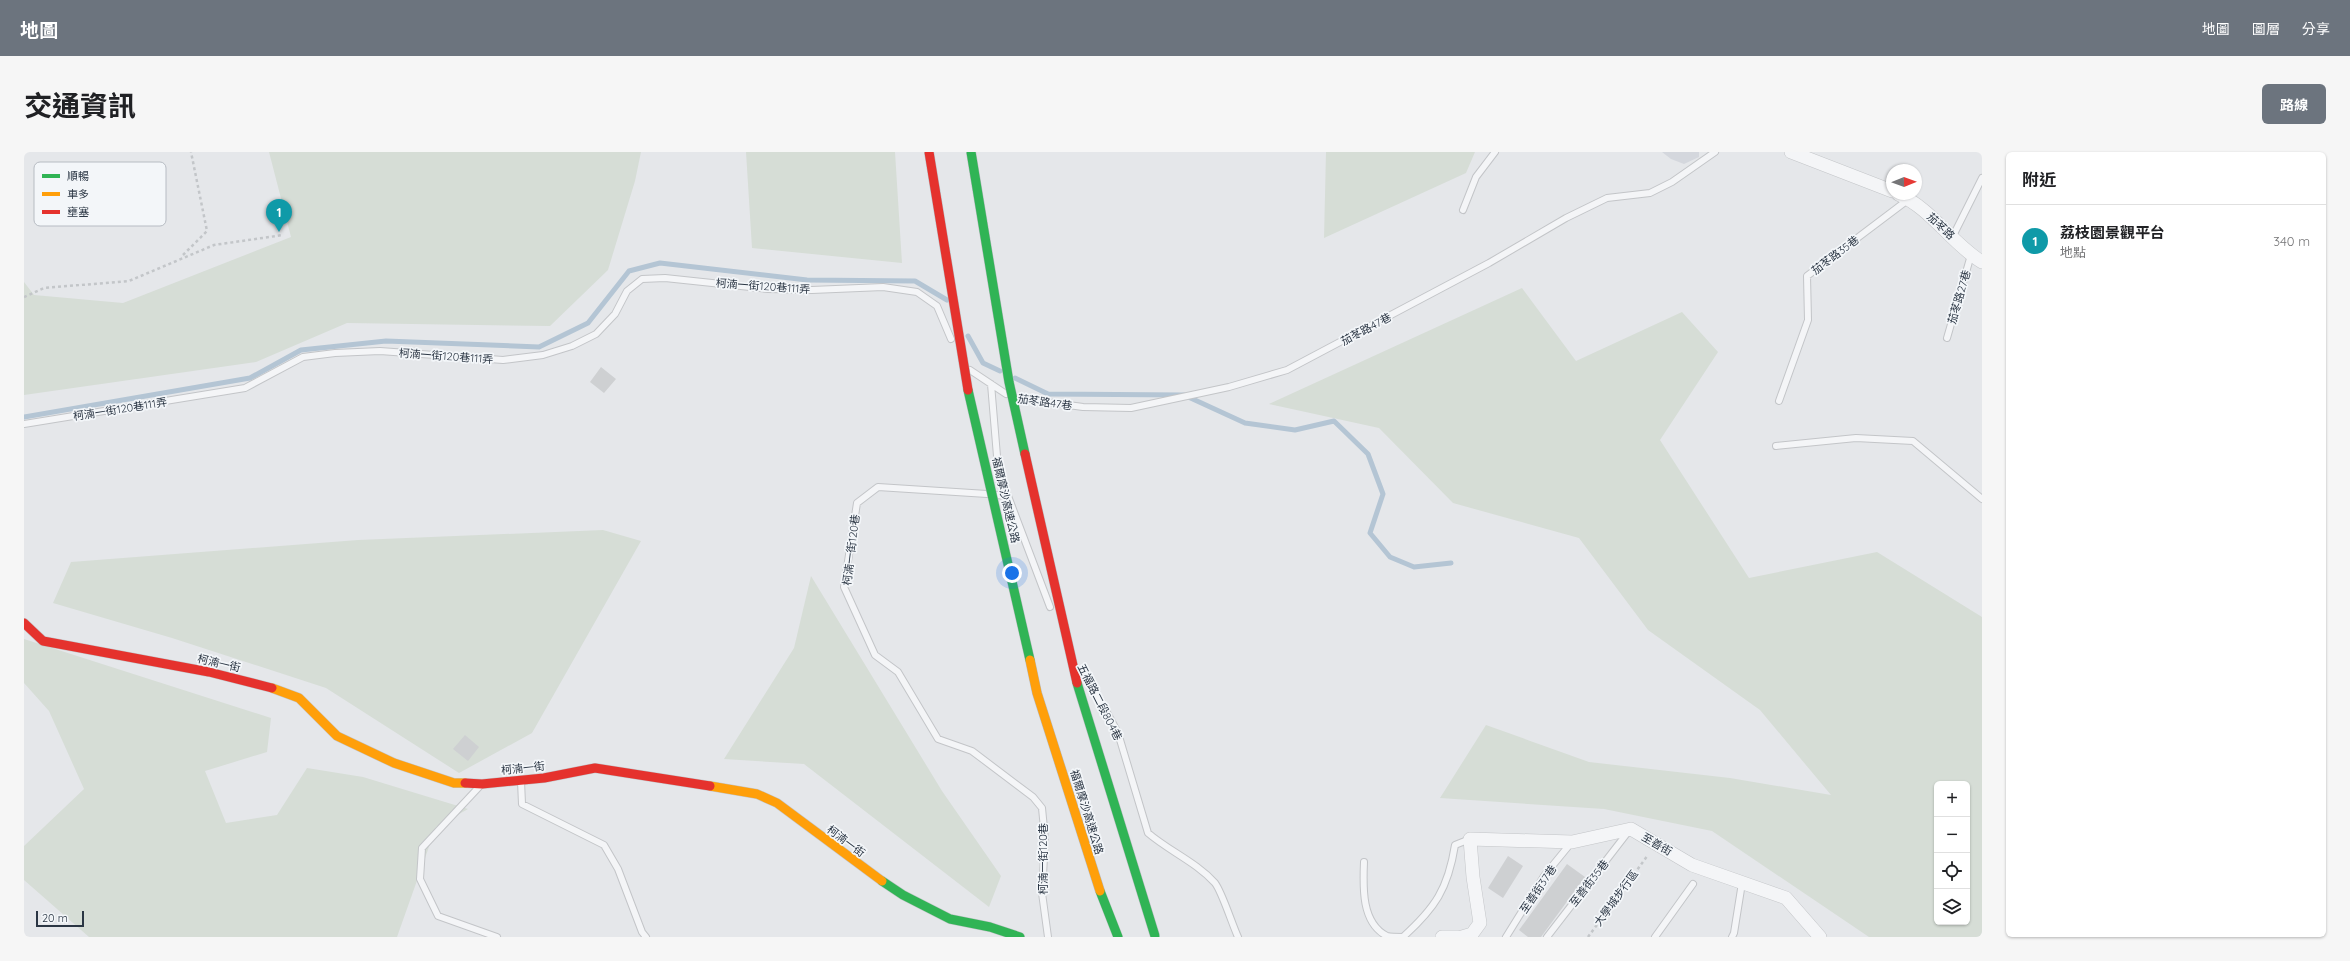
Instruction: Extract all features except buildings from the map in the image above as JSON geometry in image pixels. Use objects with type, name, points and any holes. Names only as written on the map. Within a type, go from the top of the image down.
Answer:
[{"type":"main road","name":"福爾摩沙高速公路","points":[[929,152],[968,388],[1037,693],[1100,891],[1118,937]]},
{"type":"main road","points":[[971,152],[1008,382],[1077,683],[1155,937]]},
{"type":"main road","name":"柯湳一街","points":[[24,623],[43,641],[209,672],[299,698],[337,736],[394,763],[454,783],[482,784],[520,781],[595,768],[757,794],[777,803],[860,866],[903,895],[950,919],[990,927],[1020,937]]},
{"type":"street","points":[[1791,152],[1886,189]]},
{"type":"street","name":"茄苳路","points":[[1908,200],[1953,236],[1977,258]]},
{"type":"street","name":"至善街","points":[[1470,839],[1572,842],[1631,829],[1692,865],[1786,898],[1820,937]]},
{"type":"street","points":[[1462,937],[1472,934],[1480,923],[1473,877],[1470,839]]},
{"type":"street","points":[[1442,937],[1458,937]]},
{"type":"lane","points":[[1463,210],[1476,178],[1495,152]]},
{"type":"lane","name":"茄苳路47巷","points":[[991,384],[1008,396],[1044,403],[1083,407],[1132,408],[1229,387],[1287,370],[1489,263],[1566,218],[1607,198],[1650,193],[1672,182],[1714,152]]},
{"type":"lane","points":[[1953,236],[1982,178]]},
{"type":"lane","name":"茄苳路35巷","points":[[1779,401],[1808,320],[1806,276],[1900,200]]},
{"type":"lane","name":"茄苳路27巷","points":[[1947,338],[1977,258]]},
{"type":"lane","name":"柯湳一街120巷111弄","points":[[24,424],[85,416],[245,388],[303,357],[335,353],[387,352],[503,360],[543,355],[572,346],[596,334],[615,314],[627,291],[642,279],[665,278],[768,289],[812,290],[883,287],[917,292],[937,306],[949,336],[970,369],[991,384]]},
{"type":"lane","points":[[991,384],[1000,495]]},
{"type":"lane","points":[[1776,446],[1856,438],[1913,441],[1982,499]]},
{"type":"lane","name":"柯湳一街120巷","points":[[1000,495],[878,487],[857,503],[844,587],[875,655],[898,672],[938,739],[972,751],[1033,797],[1042,808],[1045,839],[1042,893],[1048,937]]},
{"type":"lane","name":"五福路二段804巷","points":[[1000,495],[1008,496],[1048,602],[1118,733],[1148,833],[1157,841],[1178,853],[1215,884],[1238,937]]},
{"type":"lane","points":[[520,781],[522,804],[604,845],[618,869],[642,932],[646,937]]},
{"type":"lane","points":[[482,784],[422,848],[420,879],[438,916],[497,937]]},
{"type":"lane","name":"至善街35巷","points":[[1547,937],[1631,829]]},
{"type":"lane","points":[[1364,862],[1363,889],[1372,922],[1388,936],[1403,937],[1427,915],[1439,898],[1451,868],[1455,846],[1470,839]]},
{"type":"lane","name":"至善街37巷","points":[[1506,937],[1544,876],[1572,842]]},
{"type":"lane","points":[[1732,937],[1734,934],[1742,883]]},
{"type":"lane","points":[[1655,937],[1692,884]]},
{"type":"path","points":[[181,257],[207,230],[191,152]]},
{"type":"path","points":[[24,297],[44,288],[129,281],[181,257],[214,245],[283,235]]},
{"type":"path","name":"大學城步行區","points":[[1588,937],[1644,860]]},
{"type":"shaded area","points":[[269,152],[641,152],[635,181],[608,270],[550,326],[347,323],[256,362],[24,395],[24,282],[34,295],[123,303],[291,237]]},
{"type":"shaded area","points":[[746,152],[895,152],[902,263],[752,248]]},
{"type":"shaded area","points":[[1326,152],[1475,152],[1466,173],[1324,238]]},
{"type":"shaded area","points":[[1662,152],[1699,152],[1699,157],[1684,164],[1671,159]]},
{"type":"shaded area","points":[[1522,288],[1576,361],[1682,312],[1718,352],[1660,440],[1749,578],[1877,552],[1982,617],[1982,937],[1869,937],[1712,831],[1604,809],[1440,798],[1486,725],[1589,762],[1730,778],[1831,795],[1760,710],[1648,630],[1579,538],[1453,503],[1379,428],[1269,404]]},
{"type":"shaded area","points":[[603,530],[641,541],[532,733],[459,773],[326,688],[172,638],[53,603],[71,562],[358,540]]},
{"type":"shaded area","points":[[811,576],[942,791],[1001,876],[989,907],[804,764],[724,759],[794,648]]},
{"type":"shaded area","points":[[24,639],[271,718],[267,752],[205,771],[226,823],[277,815],[307,768],[363,777],[468,809],[436,827],[397,937],[89,937],[24,880],[24,846],[84,789],[49,711],[24,683]]},
{"type":"waterway","points":[[24,417],[250,378],[301,350],[386,341],[539,347],[588,323],[629,271],[660,263],[807,280],[915,281],[947,300]]},
{"type":"waterway","points":[[968,336],[983,363],[1000,371]]},
{"type":"waterway","points":[[1015,378],[1048,394],[1184,395],[1245,423],[1295,430],[1334,421],[1368,454],[1383,494],[1370,533],[1390,557],[1414,567],[1451,563]]},
{"type":"traffic: fast","points":[[971,152],[1009,382],[1025,454]]},
{"type":"traffic: fast","points":[[968,390],[1030,660]]},
{"type":"traffic: fast","points":[[1077,683],[1155,936]]},
{"type":"traffic: fast","points":[[882,881],[903,895],[950,919],[990,927],[1020,937]]},
{"type":"traffic: fast","points":[[1100,891],[1118,937]]},
{"type":"traffic: slow","points":[[1030,660],[1037,693],[1100,891]]},
{"type":"traffic: slow","points":[[272,688],[299,698],[337,736],[394,763],[454,783],[465,783]]},
{"type":"traffic: slow","points":[[710,786],[757,794],[777,803],[882,881]]},
{"type":"traffic: jam","points":[[929,152],[968,390]]},
{"type":"traffic: jam","points":[[1025,454],[1077,683]]},
{"type":"traffic: jam","points":[[24,623],[43,641],[209,672],[272,688]]},
{"type":"traffic: jam","points":[[465,783],[482,784],[544,778],[595,768],[710,786]]},
{"type":"place","name":"荔枝園景觀平台","points":[[279,232]]}]
